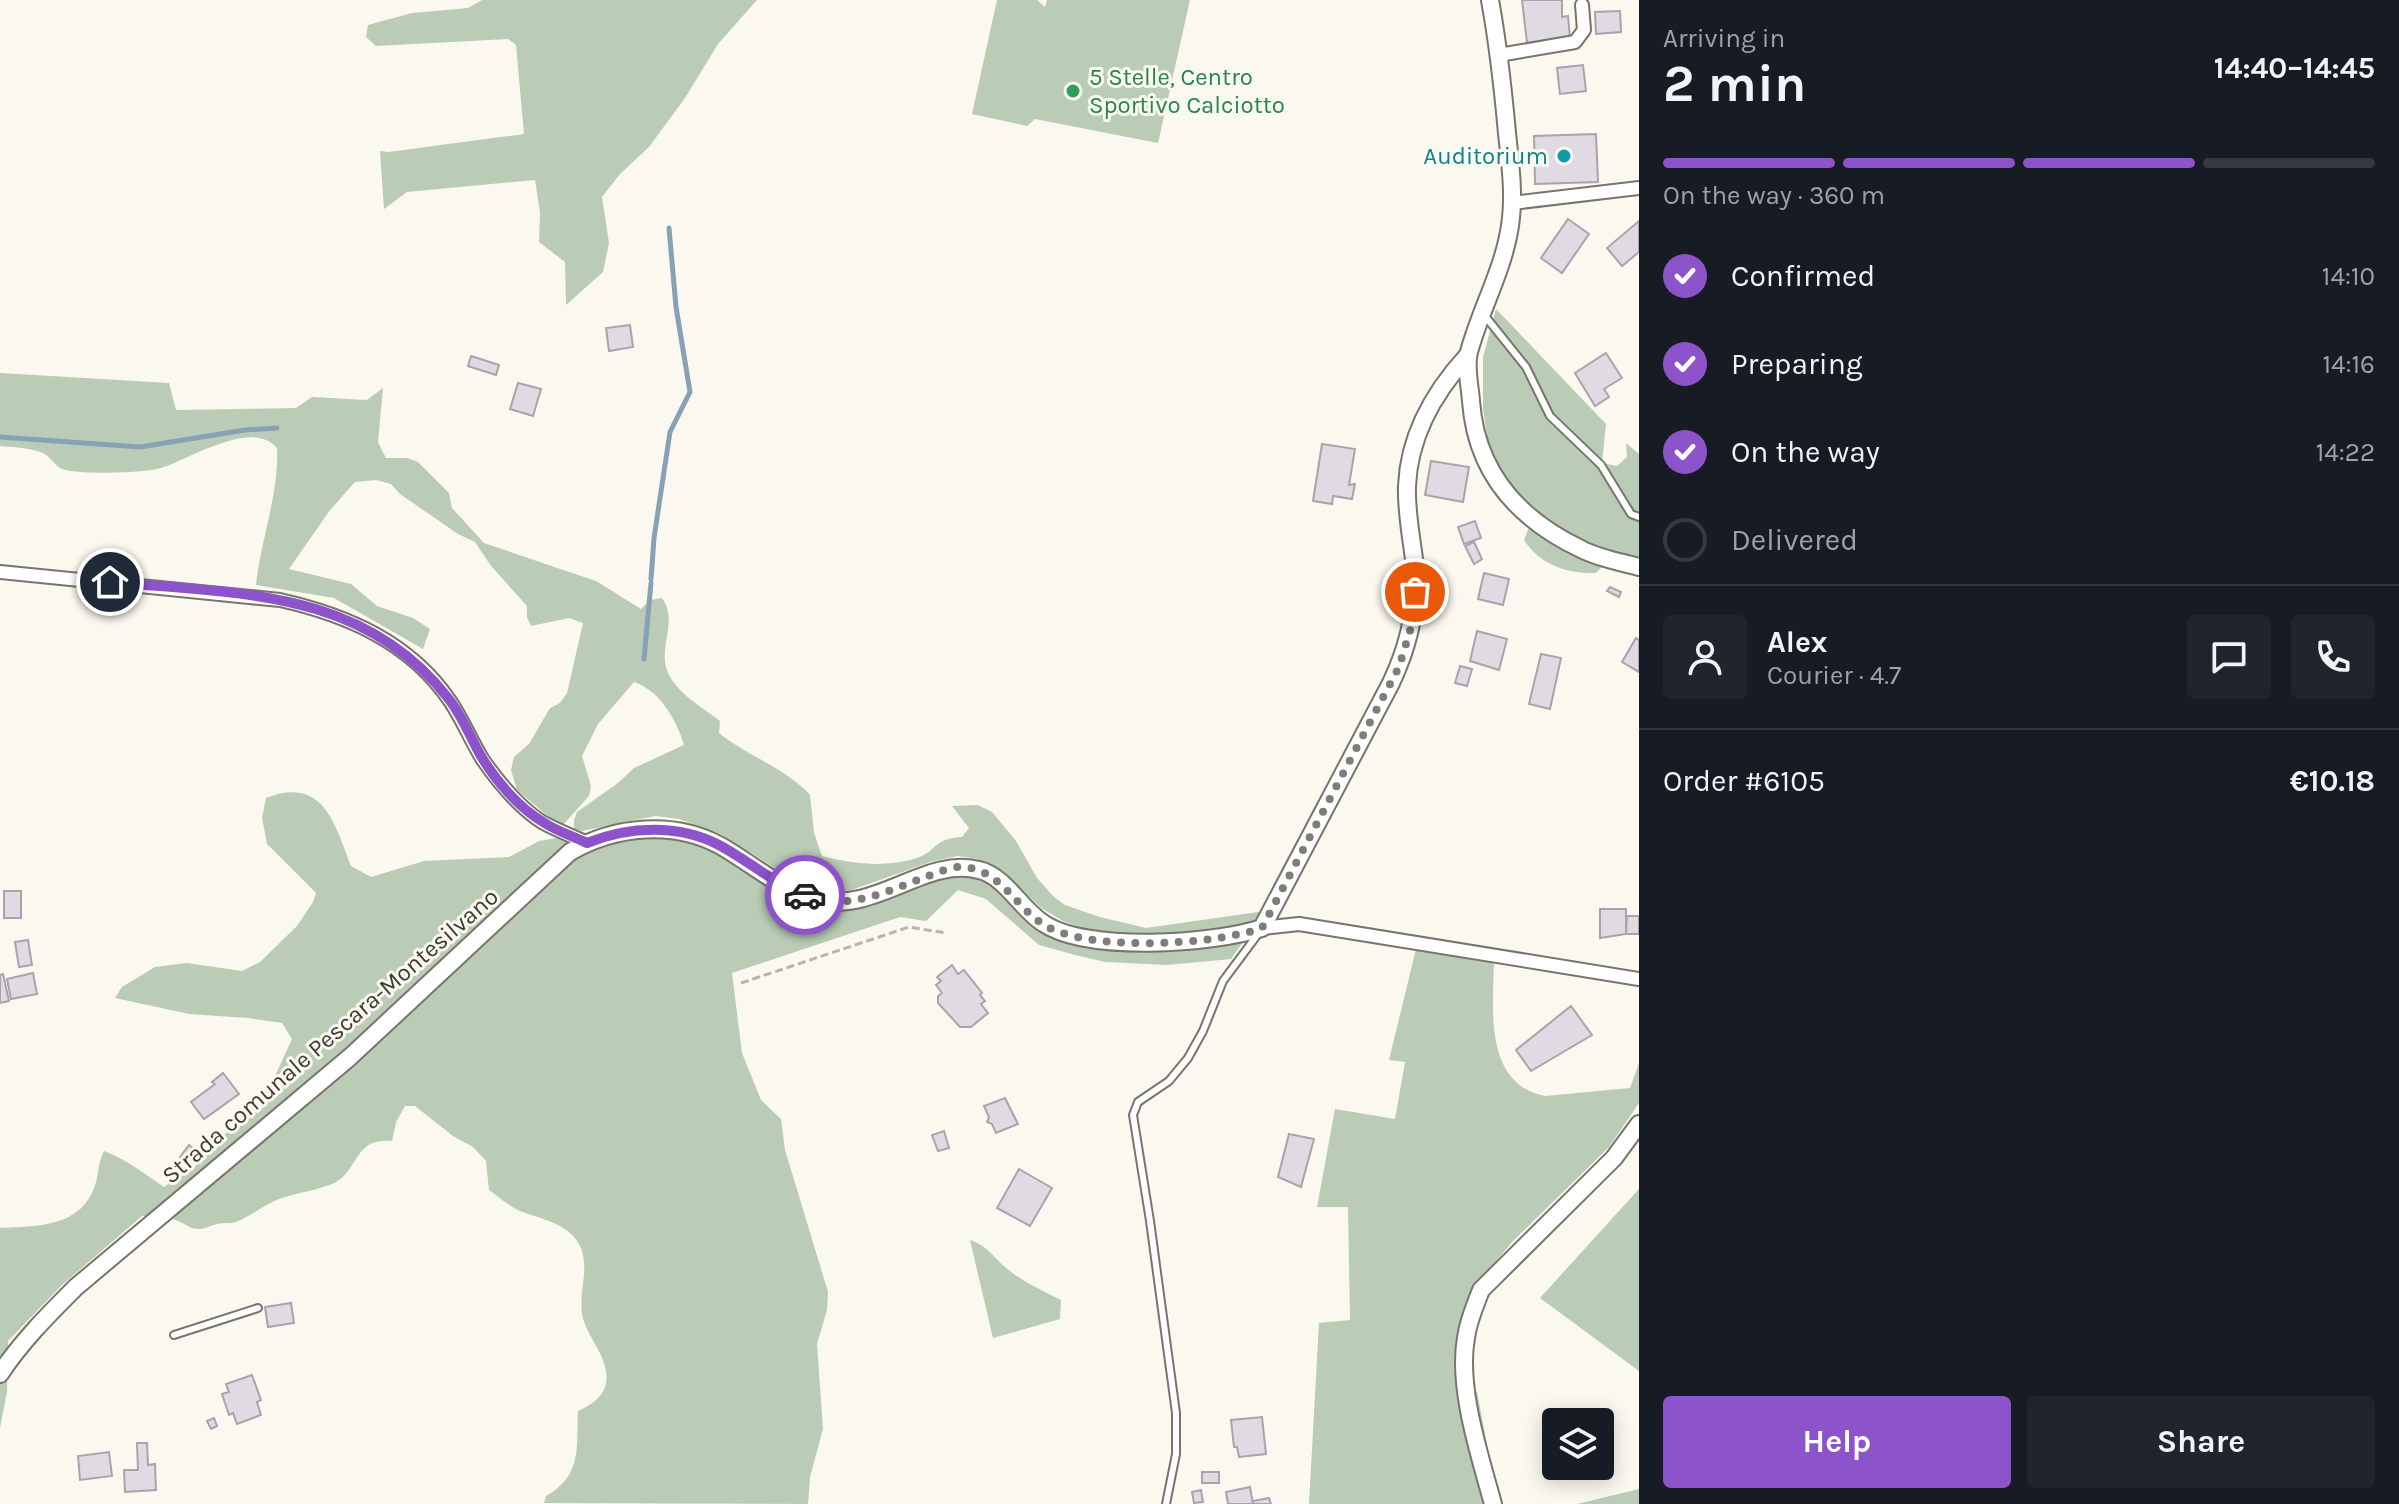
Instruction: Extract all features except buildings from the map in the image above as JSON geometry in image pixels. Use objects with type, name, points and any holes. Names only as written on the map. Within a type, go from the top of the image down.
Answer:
[{"type":"street","points":[[1262,928],[1402,657],[1412,624],[1415,600],[1407,500],[1411,464],[1436,394],[1468,355],[1505,250],[1512,203],[1499,55],[1490,0]]},
{"type":"street","points":[[1499,55],[1575,42],[1584,30],[1582,5]]},
{"type":"street","points":[[1512,203],[1639,188]]},
{"type":"street","points":[[1468,355],[1472,419],[1480,450],[1495,479],[1514,503],[1535,523],[1582,550],[1639,567]]},
{"type":"street","points":[[0,572],[280,600],[358,623],[389,641],[422,669],[449,699],[482,758],[518,802],[543,822],[587,843]]},
{"type":"street","name":"Strada comunale Pescara-Montesilvano","points":[[0,1374],[32,1332],[76,1287],[350,1057],[554,867],[587,843],[611,835],[646,830],[685,833],[721,846],[776,883],[832,902],[844,903],[872,897],[960,867],[979,870],[998,880],[1026,911],[1046,926],[1070,936],[1097,940],[1202,942],[1234,937],[1262,928]]},
{"type":"street","points":[[1262,928],[1299,924],[1639,979]]},
{"type":"street","points":[[1493,1504],[1467,1391],[1465,1341],[1471,1315],[1481,1290],[1614,1158],[1639,1124]]},
{"type":"lane","points":[[1483,314],[1526,367],[1550,416],[1601,465],[1631,514],[1639,517]]},
{"type":"lane","points":[[1166,1504],[1176,1454],[1176,1413],[1133,1115],[1138,1102],[1169,1081],[1188,1058],[1200,1038],[1223,981],[1262,928]]},
{"type":"lane","points":[[174,1335],[258,1308]]},
{"type":"path","points":[[741,983],[909,927],[946,933]]},
{"type":"green space","points":[[482,0],[757,0],[718,44],[685,98],[649,147],[620,174],[602,197],[609,243],[603,272],[566,305],[565,262],[539,242],[540,213],[535,180],[407,192],[384,209],[380,151],[524,134],[516,45],[508,39],[376,46],[366,37],[368,25],[412,13],[468,8]]},
{"type":"green space","name":"5 Stelle, Centro Sportivo Calciotto","points":[[997,0],[1037,0],[1045,7],[1047,0],[1190,0],[1158,143],[1035,119],[1027,126],[972,114]]},
{"type":"green space","points":[[1496,309],[1606,424],[1602,463],[1617,466],[1627,457],[1626,443],[1639,454],[1639,561],[1604,565],[1596,573],[1575,572],[1546,562],[1524,540],[1530,525],[1489,451],[1483,409],[1483,357]]},
{"type":"green space","points":[[0,373],[169,383],[176,410],[296,408],[312,397],[367,400],[383,388],[378,442],[386,458],[407,458],[418,462],[449,493],[452,508],[484,543],[596,581],[641,609],[650,600],[662,598],[669,616],[665,664],[672,680],[691,700],[720,721],[719,733],[789,777],[810,795],[814,833],[822,856],[870,864],[917,858],[941,842],[962,837],[969,828],[952,806],[978,805],[992,812],[1016,841],[1037,878],[1065,905],[1146,928],[1265,911],[1231,959],[1167,965],[1105,962],[1039,945],[986,899],[958,890],[926,921],[900,917],[732,973],[742,1053],[761,1100],[781,1119],[785,1150],[828,1292],[827,1310],[817,1344],[823,1429],[810,1477],[808,1504],[544,1503],[546,1496],[558,1488],[572,1469],[577,1448],[578,1411],[601,1395],[607,1377],[603,1359],[582,1314],[583,1255],[574,1237],[563,1228],[516,1209],[489,1190],[486,1161],[473,1147],[453,1136],[415,1106],[405,1106],[396,1122],[392,1141],[370,1144],[348,1172],[332,1184],[278,1199],[236,1222],[201,1229],[169,1218],[142,1216],[62,1285],[8,1341],[7,1392],[0,1428],[0,1228],[42,1225],[67,1218],[78,1211],[94,1188],[104,1151],[164,1187],[198,1164],[255,1106],[270,1087],[292,1039],[282,1023],[189,1014],[115,998],[122,987],[155,967],[187,963],[242,971],[260,962],[297,926],[316,893],[267,844],[262,818],[266,798],[301,793],[313,798],[332,819],[351,866],[371,877],[424,861],[509,857],[539,841],[564,837],[680,838],[708,849],[801,902],[839,909],[876,902],[961,871],[985,878],[1047,930],[1095,933],[1063,921],[1041,908],[1003,871],[977,859],[958,856],[933,861],[849,891],[822,889],[789,877],[721,834],[679,819],[655,816],[582,831],[574,829],[577,812],[634,768],[684,745],[666,707],[651,692],[634,682],[598,724],[582,756],[591,786],[589,796],[563,825],[517,790],[511,770],[514,757],[529,744],[550,708],[560,703],[567,693],[583,623],[569,618],[531,626],[527,606],[491,566],[475,542],[458,534],[400,494],[391,484],[376,480],[355,482],[330,510],[289,569],[351,584],[377,606],[413,618],[430,629],[423,649],[334,598],[256,585],[273,500],[277,448],[266,440],[253,437],[220,444],[153,470],[96,473],[62,469],[43,453],[0,446]]},
{"type":"green space","points":[[1416,949],[1494,963],[1496,1043],[1511,1077],[1525,1089],[1545,1096],[1630,1088],[1639,1063],[1639,1103],[1609,1147],[1512,1242],[1478,1283],[1460,1382],[1477,1392],[1489,1455],[1503,1504],[1309,1504],[1319,1323],[1350,1320],[1348,1207],[1317,1207],[1335,1109],[1395,1119],[1405,1062],[1389,1060]]},
{"type":"green space","points":[[1639,1189],[1639,1371],[1540,1298]]},
{"type":"green space","points":[[970,1240],[985,1248],[1018,1277],[1061,1300],[1060,1319],[993,1338]]},
{"type":"green space","points":[[1639,1489],[1639,1504],[1577,1504]]},
{"type":"waterway","points":[[651,579],[670,432],[690,392],[676,307],[669,228]]},
{"type":"waterway","points":[[0,437],[140,447],[245,430],[277,428]]},
{"type":"waterway","points":[[644,659],[651,583]]},
{"type":"way so far","points":[[805,895],[844,903],[872,897],[960,867],[989,873],[1026,911],[1046,926],[1070,936],[1097,940],[1192,942],[1223,939],[1262,928],[1399,667],[1412,624],[1415,592]]},
{"type":"place","name":"5 Stelle, Centro Sportivo Calciotto","points":[[1073,91]]},
{"type":"place","name":"Auditorium","points":[[1564,156]]},
{"type":"route","points":[[110,582],[280,600],[358,623],[389,641],[422,669],[449,699],[482,758],[500,783],[543,822],[587,843],[620,833],[646,830],[668,830],[703,838],[721,846],[776,883],[805,895]]}]
